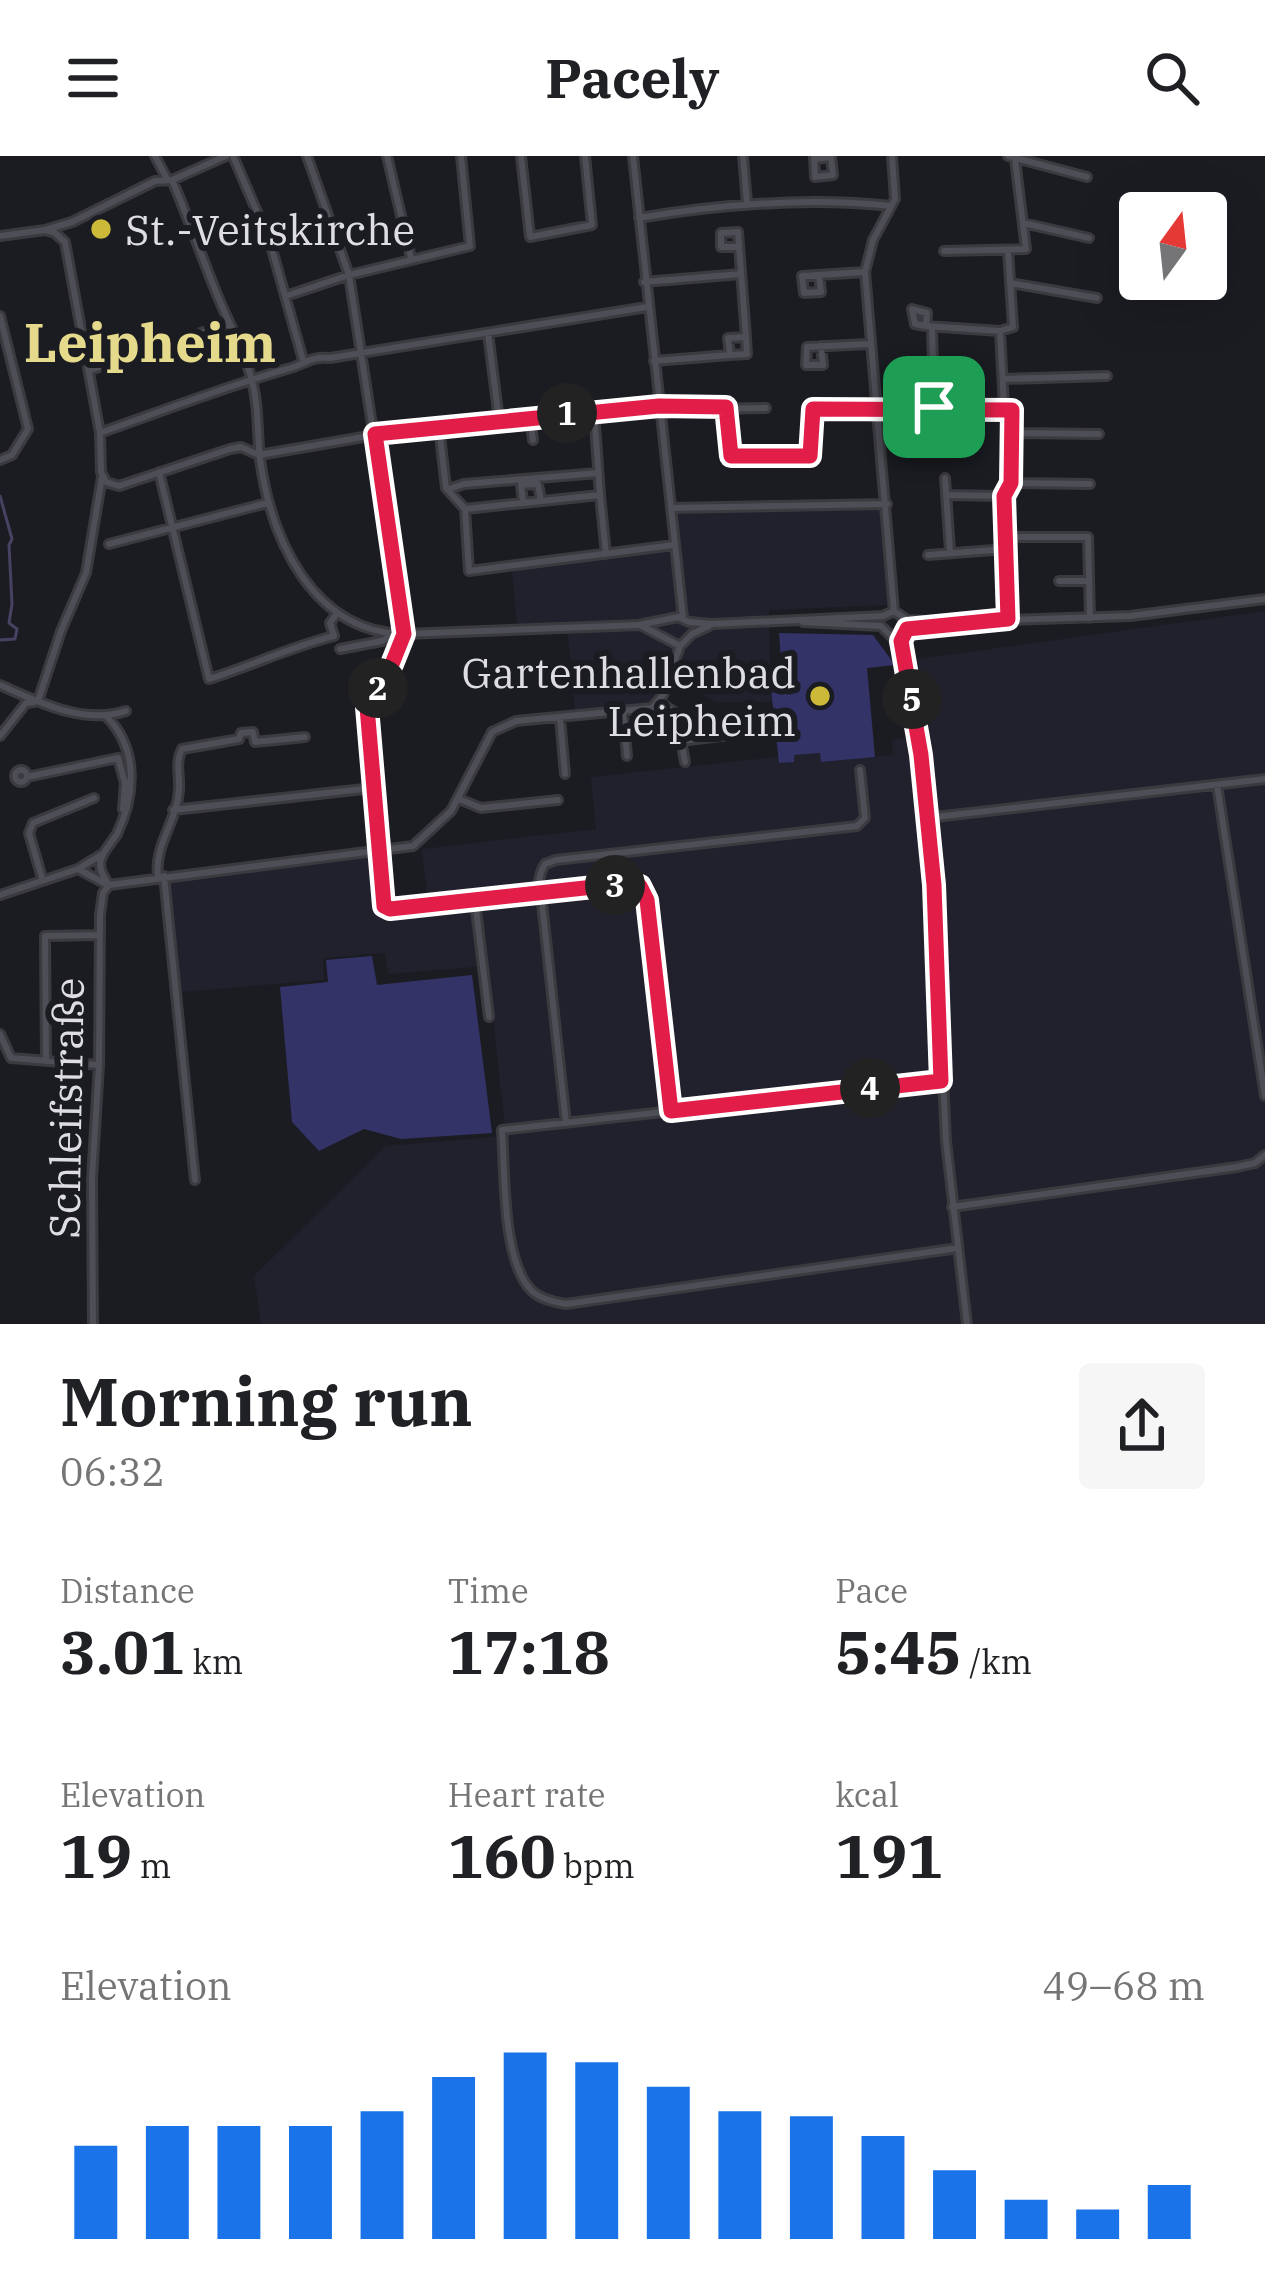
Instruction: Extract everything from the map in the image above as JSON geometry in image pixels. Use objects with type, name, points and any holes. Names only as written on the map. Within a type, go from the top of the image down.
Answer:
[{"type":"street","points":[[155,156],[169,179],[251,379],[260,455],[277,533],[336,614],[370,632],[678,620],[712,624],[800,621],[902,630],[947,622],[1170,613],[1265,599]]},
{"type":"street","points":[[0,236],[72,222],[229,156],[270,242],[303,360]]},
{"type":"street","points":[[307,156],[349,275],[404,634],[367,707],[382,901],[390,909],[631,883],[645,892],[671,1111]]},
{"type":"street","points":[[387,156],[411,259]]},
{"type":"street","points":[[286,296],[349,275],[470,246],[461,156]]},
{"type":"street","points":[[521,156],[530,237],[592,225],[585,156]]},
{"type":"street","points":[[633,156],[678,620],[692,634]]},
{"type":"street","points":[[742,156],[747,203]]},
{"type":"street","points":[[892,156],[895,188],[891,206],[873,240],[865,272],[869,344],[895,611],[909,678],[934,885],[941,1081],[967,1324]]},
{"type":"street","points":[[944,251],[1026,249],[1012,158],[1087,177]]},
{"type":"street","points":[[640,218],[747,203],[891,206]]},
{"type":"street","points":[[38,701],[86,572],[104,480],[90,370],[65,242],[72,222]]},
{"type":"street","points":[[1023,223],[1089,238]]},
{"type":"street","points":[[45,230],[65,242]]},
{"type":"street","points":[[653,361],[747,354],[739,247]]},
{"type":"street","points":[[934,407],[929,326],[1000,331],[1013,327],[1008,250]]},
{"type":"street","points":[[819,275],[865,272]]},
{"type":"street","points":[[644,282],[741,274]]},
{"type":"street","points":[[1010,284],[1022,282],[1097,298]]},
{"type":"street","points":[[100,433],[297,367],[303,360],[646,308]]},
{"type":"street","points":[[0,316],[28,428],[12,455],[0,460]]},
{"type":"street","points":[[90,370],[229,323]]},
{"type":"street","points":[[1000,331],[1004,408]]},
{"type":"street","points":[[488,332],[499,420]]},
{"type":"street","points":[[730,356],[728,338],[746,337]]},
{"type":"street","points":[[821,346],[869,344]]},
{"type":"street","points":[[1003,379],[1107,376]]},
{"type":"street","points":[[241,447],[260,455],[375,434],[659,406],[766,408]]},
{"type":"street","points":[[726,407],[731,456],[810,456],[813,409],[1012,410],[1011,483],[1004,496],[1008,619]]},
{"type":"street","points":[[594,411],[606,554]]},
{"type":"street","points":[[530,417],[532,440]]},
{"type":"street","points":[[439,427],[448,489],[465,509],[469,571],[674,545]]},
{"type":"street","points":[[1012,434],[1099,434]]},
{"type":"street","points":[[98,498],[119,486],[260,439]]},
{"type":"street","points":[[159,472],[209,679],[289,647],[334,637],[330,623],[336,614]]},
{"type":"street","points":[[448,489],[598,473]]},
{"type":"street","points":[[945,478],[950,551]]},
{"type":"street","points":[[104,480],[119,486]]},
{"type":"street","points":[[1011,483],[1090,484]]},
{"type":"street","points":[[523,502],[521,485],[538,484],[541,500]]},
{"type":"street","points":[[465,509],[600,495]]},
{"type":"street","points":[[946,495],[1004,496]]},
{"type":"street","points":[[109,544],[268,502]]},
{"type":"street","points":[[670,508],[886,504]]},
{"type":"street","points":[[1004,537],[1088,537],[1090,617]]},
{"type":"street","points":[[928,555],[1007,549]]},
{"type":"street","points":[[1059,580],[1089,581]]},
{"type":"street","points":[[800,621],[883,616],[895,611]]},
{"type":"street","points":[[880,626],[883,616]]},
{"type":"street","points":[[663,634],[678,620]]},
{"type":"street","points":[[78,869],[106,889],[161,876],[413,846],[439,827],[459,799],[484,743],[499,726],[646,710],[659,702],[680,646],[712,624]]},
{"type":"street","points":[[639,625],[663,634],[669,643],[670,666]]},
{"type":"street","points":[[340,649],[394,634]]},
{"type":"street","points":[[669,643],[680,646]]},
{"type":"street","points":[[0,685],[38,701],[107,717],[126,711]]},
{"type":"street","points":[[0,736],[26,703],[38,701]]},
{"type":"street","points":[[659,702],[676,712],[685,762]]},
{"type":"street","points":[[622,712],[627,756]]},
{"type":"street","points":[[0,895],[78,869],[105,853],[124,817],[132,767],[107,717]]},
{"type":"street","points":[[560,718],[565,774]]},
{"type":"street","points":[[195,1180],[156,858],[180,794],[177,758],[182,749],[239,739],[241,734],[253,732],[255,742],[305,736]]},
{"type":"street","points":[[680,741],[746,733]]},
{"type":"street","points":[[27,776],[118,758],[125,783],[124,817]]},
{"type":"street","points":[[566,1123],[541,894],[540,871],[545,863],[857,826],[865,818],[860,770]]},
{"type":"street","points":[[926,818],[1265,779]]},
{"type":"street","points":[[1217,785],[1265,1096]]},
{"type":"street","points":[[173,810],[373,788]]},
{"type":"street","points":[[42,878],[28,833],[32,825],[94,798]]},
{"type":"street","points":[[459,799],[482,808],[558,800]]},
{"type":"street","name":"Schleifstraße","points":[[93,1324],[92,1178],[100,935],[106,889],[100,868],[105,853]]},
{"type":"street","points":[[475,901],[489,1017]]},
{"type":"street","points":[[46,1061],[45,936],[100,935]]},
{"type":"street","points":[[0,1034],[11,1058],[99,1065]]},
{"type":"street","points":[[941,1081],[502,1130],[514,1256],[521,1277],[535,1294],[566,1304],[958,1248]]},
{"type":"street","points":[[952,1208],[1237,1167],[1265,1155]]},
{"type":"shaded area","points":[[882,506],[888,605],[769,610],[771,702],[715,702],[665,675],[656,700],[649,705],[575,713],[567,624],[517,625],[512,568],[679,550],[676,512]]},
{"type":"shaded area","points":[[1265,611],[1265,1324],[261,1324],[254,1276],[386,1146],[506,1136],[487,966],[388,974],[385,953],[323,958],[324,980],[181,992],[169,879],[375,855],[380,907],[428,902],[422,849],[596,829],[591,777],[778,757],[779,763],[794,761],[794,755],[821,753],[822,762],[893,755],[892,740],[924,735],[918,659]]},
{"type":"shaded area","name":"Gartenhallenbad Leipheim","points":[[779,633],[873,635],[895,665],[867,668],[875,757],[821,762],[820,753],[794,755],[794,762],[779,763],[771,690],[783,688]]},
{"type":"shaded area","points":[[372,956],[377,985],[472,975],[492,1133],[401,1139],[364,1129],[319,1151],[292,1122],[280,987],[328,982],[326,960]]},
{"type":"waterway","points":[[0,496],[12,539],[9,623],[17,629],[15,639],[0,640]]},
{"type":"place","name":"St.-Veitskirche","points":[[101,229]]},
{"type":"place","name":"Gartenhallenbad Leipheim","points":[[820,696]]},
{"type":"district","name":"Leipheim","points":[[150,342]]},
{"type":"route","points":[[726,407],[731,456],[810,456],[813,409],[934,407],[1012,410],[1011,483],[1004,496],[1008,619],[907,629],[901,641],[921,755],[934,885],[941,1081],[671,1111],[647,900],[636,883],[384,906],[367,707],[404,634],[375,434],[592,411],[726,407]]}]
